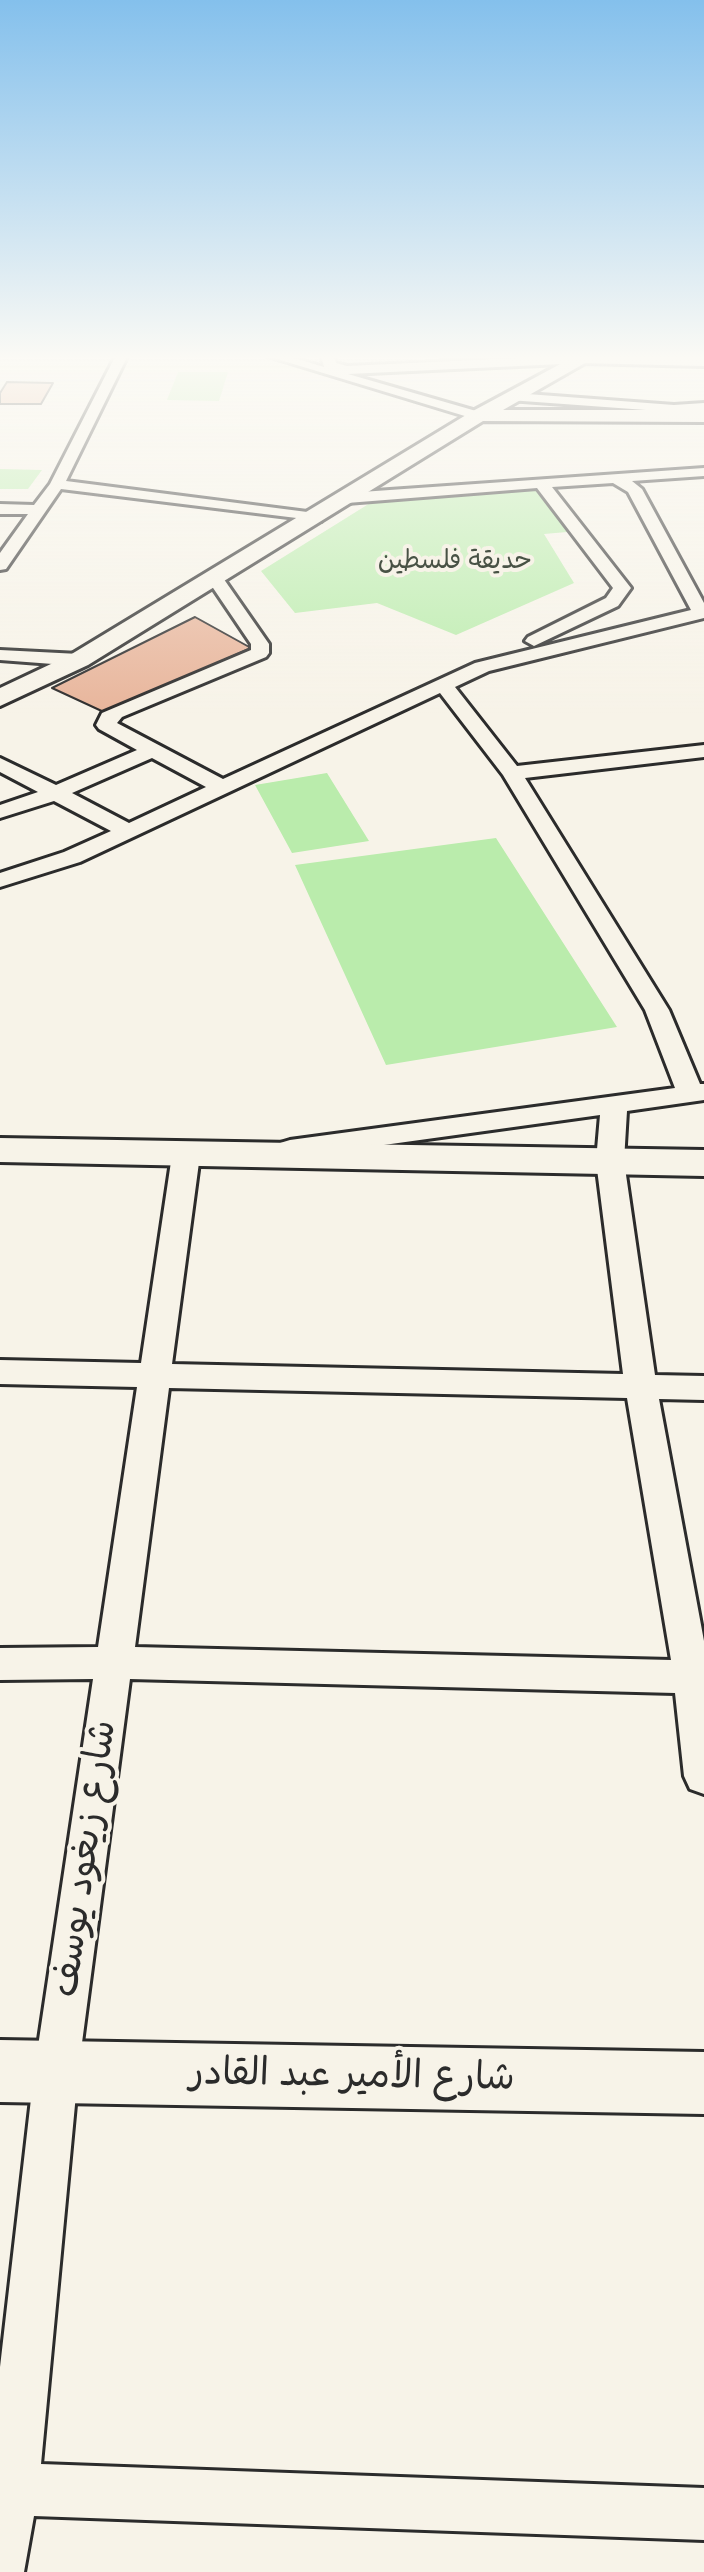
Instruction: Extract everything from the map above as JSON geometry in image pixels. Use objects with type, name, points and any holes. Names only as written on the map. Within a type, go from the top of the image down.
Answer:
[{"type":"main road","points":[[0,698],[79,660],[384,475]]},
{"type":"main road","points":[[0,1150],[704,1163]]},
{"type":"main road","name":"شارع الأمير عبد القادر","points":[[28,2072],[704,2083]]},
{"type":"street","points":[[0,565],[41,510],[62,475]]},
{"type":"street","points":[[347,498],[660,475]]},
{"type":"street","points":[[482,667],[701,607],[634,489],[616,478]]},
{"type":"street","points":[[57,484],[315,518]]},
{"type":"street","points":[[0,880],[72,857],[482,667],[612,602],[621,594],[622,588],[542,485]]},
{"type":"street","points":[[0,509],[41,510]]},
{"type":"street","points":[[215,579],[260,644],[260,653],[115,713],[106,720],[106,725],[221,787]]},
{"type":"street","points":[[0,655],[79,660]]},
{"type":"street","points":[[265,1153],[697,1092],[657,1010],[512,773],[443,684]]},
{"type":"street","points":[[0,812],[56,793],[153,750]]},
{"type":"street","points":[[512,773],[704,751]]},
{"type":"street","points":[[0,764],[128,831]]},
{"type":"street","points":[[614,1104],[610,1161],[641,1388],[698,1677],[704,1776]]},
{"type":"street","name":"شارع زيغود يوسف","points":[[0,2564],[28,2072],[116,1663],[152,1376],[186,1155]]},
{"type":"street","points":[[0,1354],[40,1373]]},
{"type":"street","points":[[0,1372],[704,1388]]},
{"type":"street","points":[[0,1664],[116,1663],[698,1677]]},
{"type":"street","points":[[6,2490],[704,2514]]},
{"type":"green space","points":[[0,475],[38,475],[28,489],[0,489]]},
{"type":"green space","name":"حديقة فلسطين","points":[[537,488],[567,532],[544,534],[574,583],[456,635],[377,603],[295,613],[261,571],[375,500]]},
{"type":"green space","points":[[327,773],[369,841],[292,853],[255,785]]},
{"type":"green space","points":[[496,838],[617,1027],[386,1065],[295,865]]},
{"type":"building","points":[[195,617],[251,648],[106,713],[52,688]]}]
